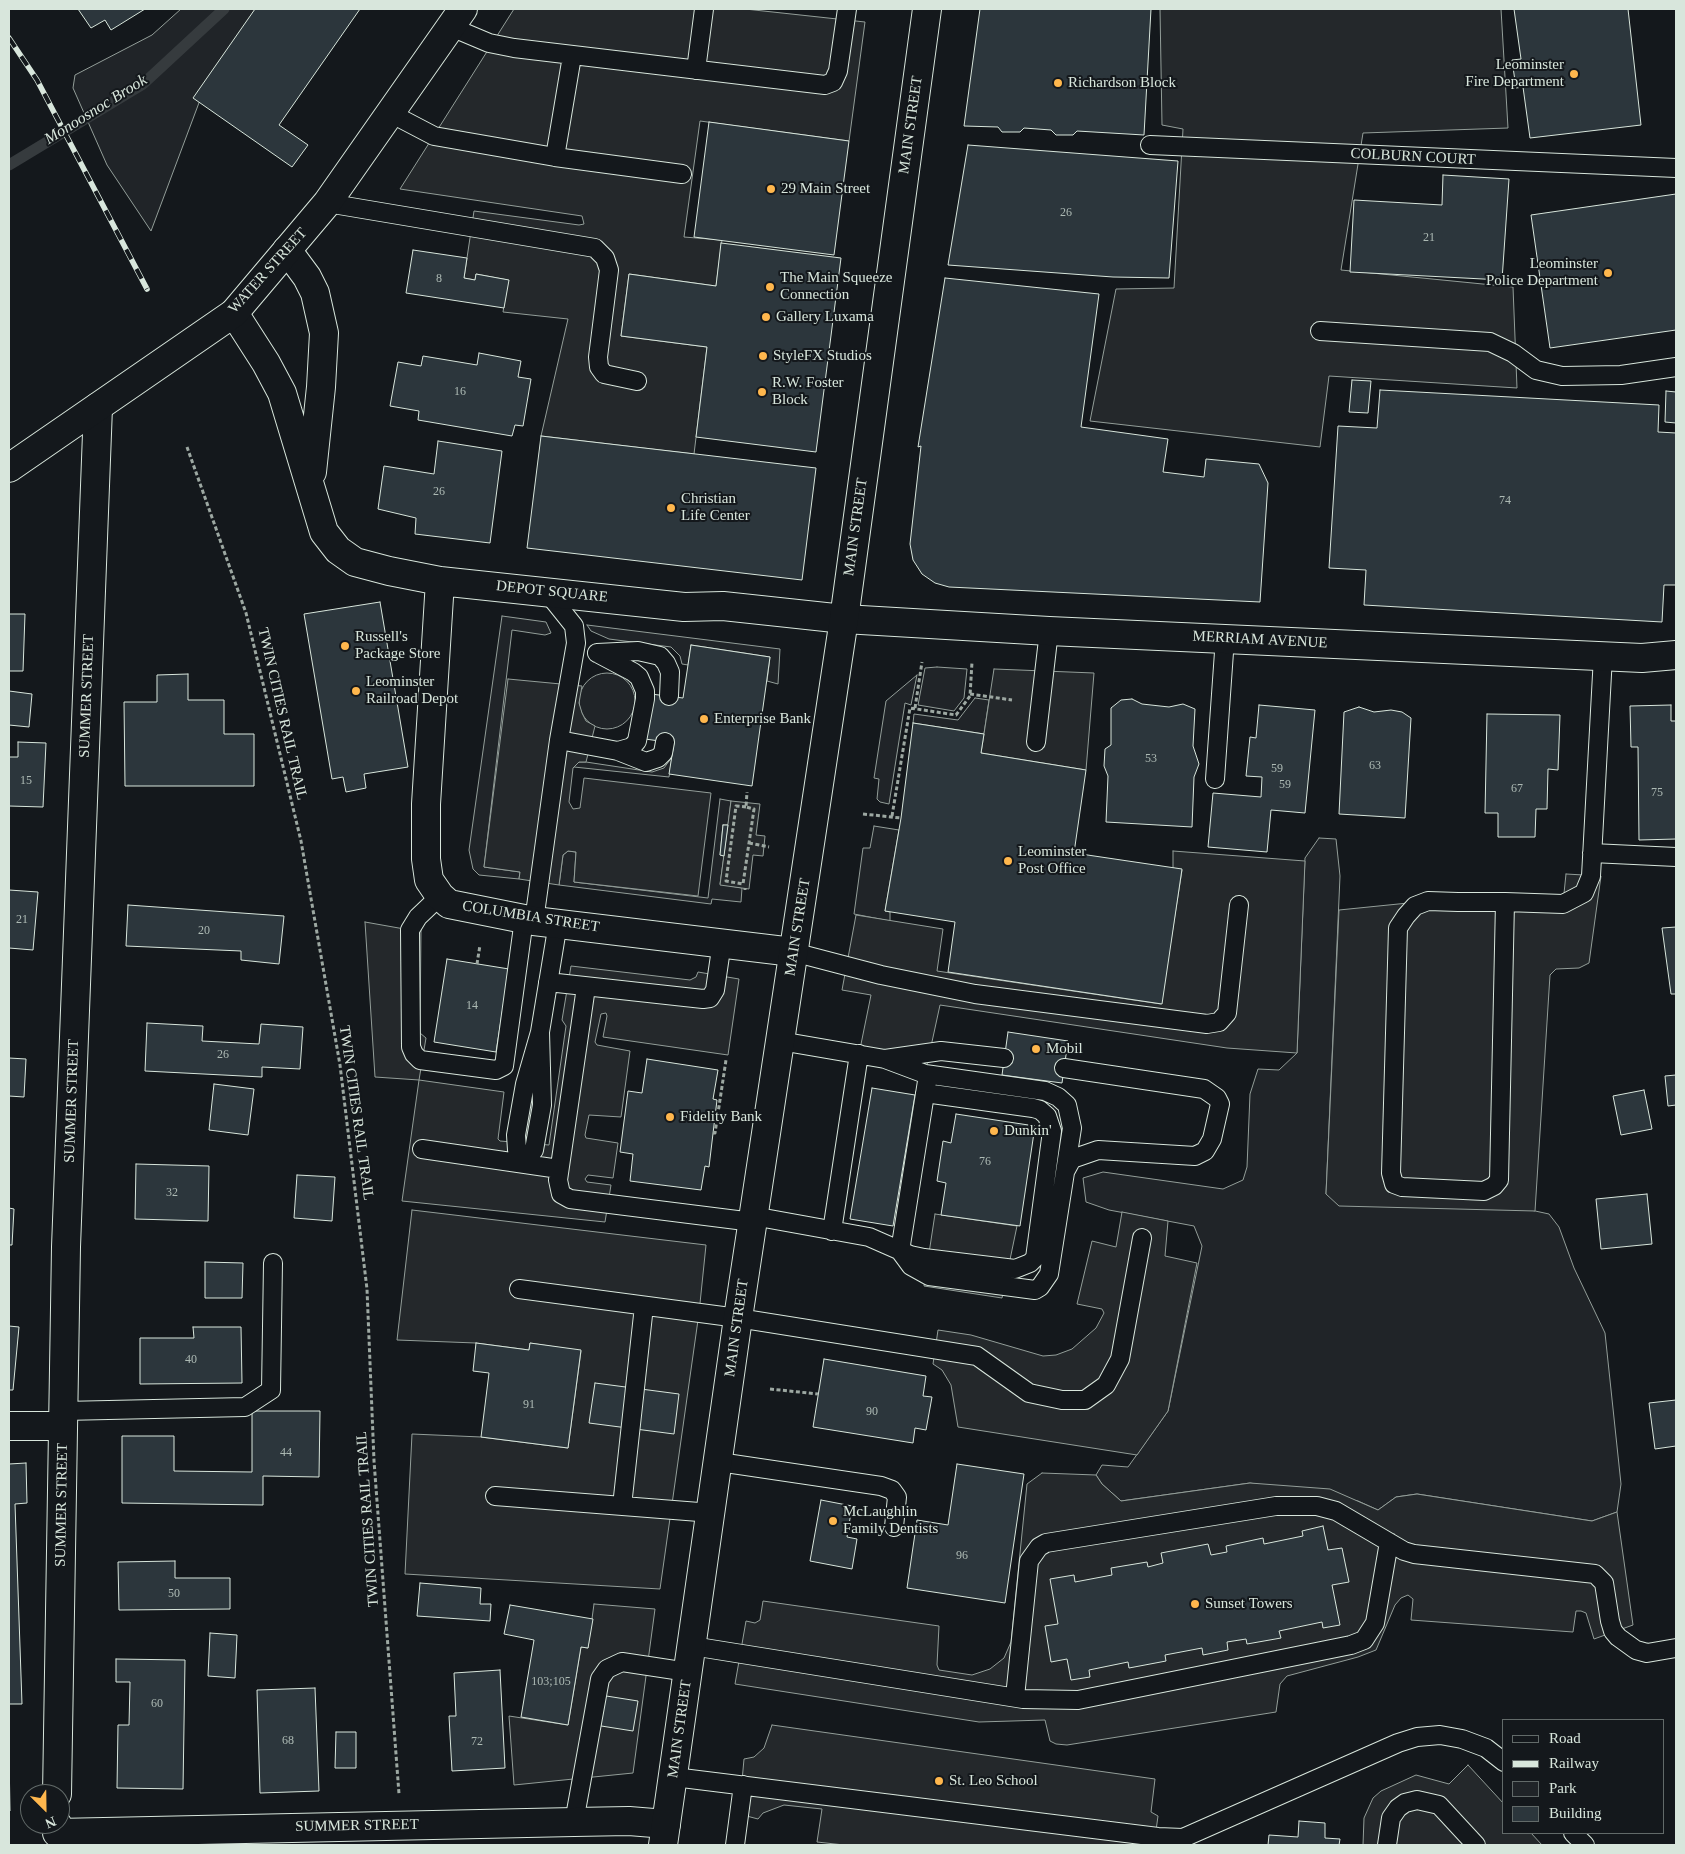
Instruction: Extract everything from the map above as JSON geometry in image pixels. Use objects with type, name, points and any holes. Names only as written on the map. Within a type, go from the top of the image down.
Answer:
[{"type":"street","name":"MAIN STREET","points":[[665,1835],[712,1513],[738,1318],[793,952],[799,929],[844,619],[927,9]]},
{"type":"street","name":"WATER STREET","points":[[9,468],[234,313],[327,203],[457,18]]},
{"type":"street","name":"DEPOT SQUARE","points":[[287,250],[307,277],[315,293],[324,333],[321,387],[311,483]]},
{"type":"street","name":"DEPOT SQUARE","points":[[234,313],[266,363],[282,393],[311,483],[324,532],[338,550],[355,562],[389,571],[440,580],[684,607],[723,606],[844,619]]},
{"type":"street","name":"SUMMER STREET","points":[[57,1784],[66,1247],[98,407]]},
{"type":"street","points":[[440,580],[426,804],[426,859],[429,880],[440,896]]},
{"type":"street","name":"MERRIAM AVENUE","points":[[844,619],[1049,631],[1642,658],[1676,655]]},
{"type":"street","name":"COLUMBIA STREET","points":[[440,896],[449,904],[539,921],[793,952]]},
{"type":"street","points":[[9,1426],[63,1419]]},
{"type":"street","name":"SUMMER STREET","points":[[70,1833],[629,1821],[665,1835]]},
{"type":"lane","points":[[696,70],[704,9]]},
{"type":"lane","points":[[457,18],[489,43],[572,56],[825,85],[833,82],[838,72],[847,9],[843,9]]},
{"type":"lane","points":[[555,157],[572,56]]},
{"type":"lane","points":[[390,113],[434,136],[555,157],[682,174]]},
{"type":"lane","name":"COLBURN COURT","points":[[1150,145],[1676,168]]},
{"type":"lane","points":[[327,203],[595,248],[606,258],[609,270],[598,357],[599,367],[604,374],[637,381]]},
{"type":"lane","points":[[1320,331],[1490,342],[1513,353],[1536,370],[1562,376],[1621,375],[1676,366]]},
{"type":"lane","points":[[440,896],[418,917],[410,930],[411,1047],[414,1054],[420,1060],[496,1070],[504,1066],[539,921],[559,740],[576,643],[574,626],[546,591]]},
{"type":"lane","points":[[1036,742],[1049,631]]},
{"type":"lane","points":[[1215,779],[1225,638]]},
{"type":"lane","points":[[574,652],[638,651],[660,656],[670,672],[669,696]]},
{"type":"lane","points":[[597,653],[633,672],[639,677],[645,691],[637,741],[632,747],[618,751]]},
{"type":"lane","points":[[1505,902],[1498,1180],[1494,1186],[1484,1191],[1402,1187],[1394,1184],[1391,1173],[1398,928],[1415,906],[1428,900],[1505,902],[1563,904],[1584,893],[1591,879],[1603,656]]},
{"type":"lane","points":[[559,740],[618,751],[646,762],[658,758],[662,753],[665,742]]},
{"type":"lane","points":[[1592,853],[1676,858]]},
{"type":"lane","points":[[793,952],[881,975],[975,994],[1207,1024],[1219,1022],[1226,1013],[1239,905]]},
{"type":"lane","points":[[524,1163],[534,1150],[542,1105],[540,1032],[548,982],[539,921]]},
{"type":"lane","points":[[548,982],[703,999],[710,998],[715,990],[722,942]]},
{"type":"lane","points":[[586,987],[559,1169],[558,1190],[561,1194],[570,1198],[753,1219],[869,1237],[900,1251],[924,1258],[1015,1269],[1030,1263],[1035,1258],[1052,1131],[1047,1116],[1040,1110],[1032,1108],[921,1099]]},
{"type":"lane","points":[[780,1041],[885,1059],[928,1075],[1046,1091],[1058,1097],[1067,1105],[1072,1128],[1049,1274],[1040,1287],[1035,1290],[930,1276],[911,1266],[900,1251],[899,1219],[912,1140],[928,1075]]},
{"type":"lane","points":[[885,1059],[941,1050],[1004,1058]]},
{"type":"lane","points":[[832,1231],[843,1210],[862,1093],[859,1054]]},
{"type":"lane","points":[[1064,1068],[1204,1090],[1217,1098],[1220,1104],[1212,1140],[1205,1151],[1195,1156],[1098,1150],[1072,1159],[1065,1173]]},
{"type":"lane","points":[[422,1149],[559,1169]]},
{"type":"lane","points":[[519,1289],[738,1318],[977,1356],[1029,1393],[1062,1400],[1085,1400],[1106,1385],[1120,1359],[1142,1238]]},
{"type":"lane","points":[[63,1419],[246,1407],[271,1390],[273,1263]]},
{"type":"lane","points":[[622,1506],[644,1306]]},
{"type":"lane","points":[[719,1462],[881,1486],[892,1490],[897,1497],[894,1527]]},
{"type":"lane","points":[[495,1496],[712,1513]]},
{"type":"lane","points":[[1015,1697],[1029,1561],[1039,1547],[1046,1544],[1276,1506],[1296,1505],[1336,1511],[1389,1542],[1414,1554],[1595,1574],[1604,1582],[1612,1626],[1618,1637],[1636,1650],[1647,1653],[1676,1648]]},
{"type":"lane","points":[[574,1822],[600,1679],[607,1670],[622,1662],[690,1659],[1039,1700],[1078,1700],[1351,1645],[1364,1640],[1375,1623],[1389,1542]]},
{"type":"lane","points":[[674,1777],[1185,1842],[1398,1743],[1417,1737],[1440,1735],[1462,1739],[1486,1748],[1502,1760]]},
{"type":"lane","points":[[735,1845],[743,1785]]},
{"type":"lane","points":[[1387,1845],[1392,1818],[1398,1808],[1405,1803],[1417,1800],[1439,1805],[1476,1845]]},
{"type":"lane","points":[[1574,1834],[1585,1845]]},
{"type":"path","name":"TWIN CITIES RAIL TRAIL","points":[[187,447],[246,614],[301,841],[340,1065],[367,1290],[374,1462],[399,1801]]},
{"type":"path","points":[[914,708],[922,662]]},
{"type":"path","points":[[892,816],[910,708],[956,716],[970,694],[972,662]]},
{"type":"path","points":[[970,694],[990,697]]},
{"type":"path","points":[[746,807],[747,792]]},
{"type":"path","points":[[736,806],[746,807],[754,808],[743,884],[726,881],[736,806]]},
{"type":"path","points":[[863,814],[901,818]]},
{"type":"path","points":[[749,843],[769,847]]},
{"type":"path","points":[[713,1134],[715,1133],[726,1060]]},
{"type":"path","points":[[770,1389],[818,1394]]},
{"type":"green space","points":[[181,9],[258,9],[206,84],[151,231],[107,165],[73,88],[75,75],[152,35]]},
{"type":"green space","points":[[502,616],[546,622],[551,633],[545,635],[512,630],[484,867],[520,872],[519,879],[479,875],[473,869],[469,850]]},
{"type":"green space","points":[[587,625],[780,649],[778,684],[767,681],[770,657],[691,645],[688,665],[682,664],[680,656],[671,647],[609,639],[591,631]]},
{"type":"green space","points":[[925,668],[967,669],[964,698],[954,711],[918,705]]},
{"type":"green space","points":[[607,673],[618,675],[627,681],[633,690],[635,701],[633,712],[627,721],[618,727],[607,729],[596,727],[587,721],[581,712],[579,701],[581,690],[587,681],[596,675]]},
{"type":"green space","points":[[917,675],[911,705],[905,703],[889,804],[880,802],[877,799],[879,779],[874,778],[886,701]]},
{"type":"green space","points":[[975,698],[989,700],[984,734],[913,723],[914,714],[958,720]]},
{"type":"green space","points":[[672,757],[669,777],[574,767],[579,762],[586,762],[652,772],[664,768]]},
{"type":"green space","points":[[720,799],[731,801],[728,825],[723,825],[720,855],[724,856],[720,884],[742,888],[741,902],[712,899],[711,904],[559,885],[563,855],[568,851],[576,852],[574,882],[708,898]]},
{"type":"green space","points":[[874,826],[899,830],[885,911],[890,912],[890,921],[854,914],[863,848],[870,848]]},
{"type":"green space","points":[[1319,838],[1336,839],[1340,876],[1326,1194],[1526,1209],[1549,1214],[1559,1227],[1574,1268],[1605,1333],[1621,1484],[1617,1512],[1592,1521],[1417,1494],[1396,1497],[1378,1510],[1358,1501],[1250,1483],[1121,1501],[1102,1484],[1096,1475],[1102,1465],[1128,1467],[1168,1411],[1202,1246],[1194,1226],[1109,1210],[1086,1202],[1083,1178],[1103,1172],[1223,1189],[1243,1180],[1247,1167],[1250,1094],[1258,1069],[1279,1070],[1297,1053],[1305,858]]},
{"type":"shaded area","points":[[514,9],[745,9],[865,22],[849,141],[700,121],[684,237],[722,240],[716,286],[629,274],[621,336],[707,347],[694,454],[541,436],[568,319],[503,312],[508,280],[476,274],[475,280],[464,278],[474,211],[579,225],[584,224],[582,216],[400,189]]},
{"type":"shaded area","points":[[1160,9],[1501,9],[1508,128],[1363,133],[1341,270],[1513,287],[1517,388],[1329,376],[1320,447],[1090,421],[1116,289],[1174,288],[1183,129],[1162,125]]},
{"type":"shaded area","points":[[994,669],[1094,673],[1086,770],[981,753]]},
{"type":"shaded area","points":[[508,679],[582,686],[579,703],[582,713],[586,721],[595,726],[586,762],[579,762],[573,768],[569,802],[573,809],[580,808],[584,778],[711,793],[698,896],[574,882],[576,852],[568,851],[563,855],[559,885],[519,879],[520,872],[484,867]]},
{"type":"shaded area","points":[[731,801],[760,804],[756,835],[765,836],[763,856],[753,855],[749,889],[720,885]]},
{"type":"shaded area","points":[[1173,851],[1305,861],[1297,1053],[1227,1048],[940,1005],[925,1074],[859,1054],[871,995],[842,990],[856,915],[943,929],[937,971],[1161,1004],[1182,870],[1173,868]]},
{"type":"shaded area","points":[[1566,874],[1601,876],[1589,963],[1579,968],[1556,969],[1550,975],[1535,1211],[1339,1206],[1326,1194],[1339,910],[1428,901],[1563,903]]},
{"type":"shaded area","points":[[365,922],[410,930],[421,929],[420,1033],[426,1038],[419,1080],[375,1077]]},
{"type":"shaded area","points":[[571,966],[690,980],[696,977],[698,972],[739,979],[728,1055],[603,1037],[607,1016],[606,1013],[601,1014],[595,1042],[597,1045],[630,1051],[621,1117],[589,1115],[585,1135],[586,1138],[618,1143],[613,1178],[588,1175],[585,1179],[587,1182],[611,1185],[605,1222],[402,1201],[419,1080],[504,1092],[498,1139],[500,1141],[549,1145],[566,1026],[562,1020]]},
{"type":"shaded area","points":[[412,1210],[706,1245],[699,1313],[660,1589],[405,1574],[412,1434],[481,1437],[568,1448],[581,1351],[530,1343],[529,1350],[476,1343],[397,1340]]},
{"type":"shaded area","points":[[1122,1212],[1168,1221],[1165,1256],[1197,1263],[1168,1411],[1137,1455],[958,1427],[951,1385],[942,1370],[933,1364],[938,1330],[971,1335],[1043,1356],[1056,1355],[1072,1349],[1096,1328],[1104,1313],[1102,1309],[1077,1304],[1092,1241],[1116,1247]]},
{"type":"shaded area","points":[[935,1214],[1017,1226],[1002,1298],[924,1286]]},
{"type":"shaded area","points":[[1042,1473],[1096,1475],[1102,1484],[1121,1501],[1250,1483],[1330,1489],[1378,1510],[1396,1497],[1417,1494],[1592,1521],[1617,1512],[1633,1625],[1594,1639],[1586,1613],[1581,1611],[1576,1611],[1573,1632],[1411,1620],[1413,1599],[1408,1595],[1401,1598],[1395,1605],[1376,1650],[1358,1657],[1287,1676],[1280,1684],[1276,1712],[1067,1745],[1056,1744],[1050,1741],[1045,1720],[979,1722],[735,1684],[746,1621],[755,1623],[760,1620],[763,1601],[939,1626],[937,1665],[939,1670],[972,1675],[990,1669],[1004,1658],[1011,1642],[1027,1484]]},
{"type":"shaded area","points":[[594,1604],[655,1609],[633,1773],[514,1785],[509,1716],[568,1725],[581,1647],[588,1648]]},
{"type":"shaded area","points":[[772,1725],[1155,1779],[1151,1812],[1158,1816],[1154,1845],[844,1845],[817,1842],[822,1809],[784,1805],[763,1813],[758,1819],[739,1814],[744,1759],[754,1757],[764,1748]]},
{"type":"shaded area","points":[[1468,1765],[1502,1802],[1502,1834],[1532,1834],[1542,1845],[1363,1845],[1364,1818],[1373,1798],[1381,1791],[1416,1775],[1449,1784]]},
{"type":"building","points":[[78,9],[145,9],[111,30],[105,20],[91,28]]},
{"type":"building","points":[[255,9],[360,9],[279,125],[308,145],[292,167],[193,98]]},
{"type":"building","name":"Richardson Block","points":[[980,9],[1151,9],[1144,135],[1077,131],[1073,135],[1056,135],[1051,130],[1024,128],[1020,132],[1002,132],[998,127],[964,126]]},
{"type":"building","name":"Leominster Fire Department","points":[[1514,9],[1628,9],[1641,125],[1530,138],[1523,87],[1516,88],[1512,60],[1521,59]]},
{"type":"building","name":"29 Main Street","points":[[709,122],[849,141],[834,255],[694,237]]},
{"type":"building","points":[[968,145],[1178,161],[1169,278],[1113,277],[948,265]]},
{"type":"building","points":[[1443,175],[1509,179],[1502,280],[1350,272],[1354,200],[1442,205]]},
{"type":"building","name":"Leominster Police Department","points":[[1676,194],[1676,330],[1550,348],[1531,215]]},
{"type":"building","name":"R.W. Foster Block","points":[[721,243],[841,258],[816,452],[696,437],[707,347],[621,336],[629,274],[716,286]]},
{"type":"building","points":[[413,250],[467,258],[464,278],[475,280],[476,274],[509,280],[504,308],[406,293]]},
{"type":"building","points":[[945,278],[1099,294],[1081,427],[1168,439],[1163,472],[1204,477],[1206,459],[1259,464],[1268,483],[1260,602],[949,587],[935,583],[922,574],[913,560],[910,544],[921,446],[918,447]]},
{"type":"building","points":[[479,353],[521,361],[518,377],[531,379],[523,426],[515,425],[512,436],[418,420],[419,411],[390,406],[398,362],[421,366],[423,356],[477,365]]},
{"type":"building","points":[[1352,380],[1371,381],[1368,413],[1349,412]]},
{"type":"building","points":[[1380,390],[1659,405],[1658,432],[1676,433],[1676,585],[1664,585],[1662,622],[1364,605],[1366,570],[1329,568],[1338,426],[1377,428]]},
{"type":"building","points":[[1666,391],[1676,392],[1676,423],[1665,422]]},
{"type":"building","name":"Christian Life Center","points":[[541,436],[816,468],[802,580],[527,548]]},
{"type":"building","points":[[438,441],[502,451],[490,543],[415,534],[416,518],[378,509],[384,466],[434,474]]},
{"type":"building","name":"Leominster Railroad Depot","points":[[380,602],[408,767],[364,774],[366,788],[346,792],[343,777],[332,779],[304,614]]},
{"type":"building","points":[[9,614],[25,614],[23,671],[9,671]]},
{"type":"building","name":"Enterprise Bank","points":[[691,645],[770,657],[752,786],[669,774],[674,743],[645,739],[651,694],[683,698]]},
{"type":"building","points":[[188,674],[188,700],[224,700],[224,734],[254,734],[254,786],[125,786],[124,702],[157,702],[157,675]]},
{"type":"building","points":[[9,691],[32,694],[29,727],[9,725]]},
{"type":"building","points":[[1132,699],[1142,704],[1169,707],[1183,704],[1195,709],[1193,746],[1199,764],[1194,777],[1192,827],[1106,822],[1108,776],[1104,766],[1105,749],[1111,745],[1111,708],[1121,700]]},
{"type":"building","points":[[1259,705],[1315,710],[1305,813],[1271,810],[1267,852],[1208,847],[1213,793],[1261,797],[1262,777],[1246,776],[1250,737],[1256,738]]},
{"type":"building","points":[[1671,705],[1671,721],[1676,721],[1676,839],[1639,840],[1638,747],[1631,747],[1630,706]]},
{"type":"building","points":[[1359,707],[1374,712],[1391,710],[1402,712],[1411,718],[1405,818],[1339,814],[1344,712]]},
{"type":"building","points":[[1487,714],[1560,715],[1558,770],[1548,769],[1547,809],[1536,809],[1535,837],[1498,837],[1498,813],[1485,813]]},
{"type":"building","name":"Leominster Post Office","points":[[913,723],[984,734],[981,753],[1086,770],[1074,853],[1182,869],[1162,1004],[948,972],[955,922],[885,911],[901,818]]},
{"type":"building","points":[[18,742],[46,743],[43,807],[9,806],[9,757],[18,757]]},
{"type":"building","points":[[723,825],[728,825],[724,856],[720,855]]},
{"type":"building","points":[[9,890],[38,892],[33,950],[9,948]]},
{"type":"building","points":[[128,905],[284,916],[279,964],[241,960],[241,951],[126,946]]},
{"type":"building","points":[[1676,927],[1676,994],[1671,994],[1662,928]]},
{"type":"building","points":[[447,959],[509,969],[496,1052],[434,1042]]},
{"type":"building","points":[[147,1023],[203,1026],[202,1041],[259,1044],[261,1024],[303,1027],[300,1069],[262,1067],[262,1077],[145,1071]]},
{"type":"building","name":"Mobil","points":[[1008,1032],[1068,1041],[1062,1083],[1002,1075]]},
{"type":"building","points":[[9,1058],[26,1059],[24,1097],[9,1096]]},
{"type":"building","name":"Fidelity Bank","points":[[647,1059],[718,1070],[713,1099],[717,1100],[709,1167],[705,1166],[701,1190],[630,1181],[633,1154],[620,1152],[628,1091],[642,1093]]},
{"type":"building","points":[[1676,1075],[1676,1105],[1668,1106],[1665,1076]]},
{"type":"building","points":[[214,1084],[254,1089],[248,1135],[209,1130]]},
{"type":"building","points":[[872,1088],[915,1095],[893,1226],[850,1219]]},
{"type":"building","points":[[1644,1090],[1652,1129],[1621,1135],[1613,1096]]},
{"type":"building","points":[[956,1114],[1035,1126],[1020,1226],[941,1215],[946,1183],[937,1181],[943,1141],[951,1143]]},
{"type":"building","points":[[136,1164],[209,1166],[208,1221],[135,1219]]},
{"type":"building","points":[[297,1175],[335,1177],[332,1221],[294,1218]]},
{"type":"building","points":[[1647,1194],[1652,1244],[1601,1249],[1596,1199]]},
{"type":"building","points":[[9,1208],[14,1209],[12,1245],[9,1245]]},
{"type":"building","points":[[205,1262],[243,1263],[242,1298],[205,1298]]},
{"type":"building","points":[[9,1326],[19,1327],[13,1390],[9,1390]]},
{"type":"building","points":[[193,1327],[241,1327],[242,1383],[140,1384],[140,1338],[194,1338]]},
{"type":"building","points":[[476,1343],[529,1350],[530,1343],[581,1350],[568,1448],[481,1437],[489,1373],[473,1371]]},
{"type":"building","points":[[824,1359],[926,1376],[923,1396],[932,1397],[926,1430],[915,1428],[913,1443],[813,1427]]},
{"type":"building","points":[[595,1383],[679,1394],[674,1434],[589,1423]]},
{"type":"building","points":[[1676,1400],[1676,1446],[1655,1449],[1649,1403]]},
{"type":"building","points":[[252,1411],[320,1411],[319,1477],[263,1476],[263,1505],[122,1503],[122,1436],[174,1436],[174,1471],[252,1472]]},
{"type":"building","points":[[26,1463],[27,1503],[15,1504],[22,1704],[9,1704],[9,1464]]},
{"type":"building","points":[[957,1464],[1024,1474],[1005,1603],[907,1588],[917,1520],[948,1525]]},
{"type":"building","name":"McLaughlin Family Dentists","points":[[821,1500],[852,1506],[847,1537],[857,1539],[852,1569],[810,1561]]},
{"type":"building","name":"Sunset Towers","points":[[1323,1526],[1328,1550],[1342,1548],[1349,1582],[1332,1585],[1340,1625],[1323,1628],[1322,1622],[1279,1631],[1281,1638],[1247,1644],[1246,1639],[1227,1642],[1228,1650],[1203,1655],[1202,1648],[1165,1655],[1166,1661],[1129,1668],[1128,1662],[1089,1670],[1090,1677],[1071,1680],[1067,1659],[1051,1662],[1045,1626],[1058,1624],[1050,1579],[1074,1575],[1075,1582],[1112,1575],[1111,1568],[1147,1562],[1148,1567],[1163,1563],[1161,1553],[1208,1544],[1211,1555],[1227,1552],[1226,1546],[1263,1538],[1264,1544],[1303,1536],[1302,1531]]},
{"type":"building","points":[[175,1561],[175,1578],[230,1578],[230,1609],[119,1610],[118,1562]]},
{"type":"building","points":[[420,1583],[481,1588],[480,1604],[491,1604],[490,1621],[417,1616]]},
{"type":"building","points":[[510,1605],[593,1619],[588,1648],[581,1647],[568,1725],[521,1717],[534,1640],[504,1634]]},
{"type":"building","points":[[210,1633],[237,1635],[235,1678],[208,1676]]},
{"type":"building","points":[[116,1659],[185,1660],[183,1789],[117,1788],[118,1725],[129,1725],[130,1682],[116,1682]]},
{"type":"building","points":[[500,1670],[505,1768],[452,1771],[449,1716],[456,1716],[454,1673]]},
{"type":"building","points":[[315,1688],[319,1791],[260,1793],[257,1690]]},
{"type":"building","points":[[600,1695],[638,1701],[633,1731],[595,1725]]},
{"type":"building","points":[[336,1732],[356,1732],[356,1768],[335,1768]]},
{"type":"building","points":[[9,1754],[10,1811],[9,1811]]},
{"type":"building","points":[[1299,1821],[1325,1823],[1325,1838],[1340,1839],[1339,1845],[1268,1845],[1269,1835],[1298,1837]]},
{"type":"waterway","name":"Monoosnoc Brook","points":[[9,165],[143,84],[224,9]]},
{"type":"railway","points":[[9,38],[37,80],[147,289]]},
{"type":"place","name":"Leominster Fire Department","points":[[1574,74]]},
{"type":"place","name":"Richardson Block","points":[[1058,83]]},
{"type":"place","name":"29 Main Street","points":[[771,189]]},
{"type":"place","name":"Leominster Police Department","points":[[1608,273]]},
{"type":"place","name":"The Main Squeeze Connection","points":[[770,287]]},
{"type":"place","name":"Gallery Luxama","points":[[766,317]]},
{"type":"place","name":"StyleFX Studios","points":[[763,356]]},
{"type":"place","name":"R.W. Foster Block","points":[[762,392]]},
{"type":"place","name":"Christian Life Center","points":[[671,508]]},
{"type":"place","name":"Russell's Package Store","points":[[345,646]]},
{"type":"place","name":"Leominster Railroad Depot","points":[[356,691]]},
{"type":"place","name":"Enterprise Bank","points":[[704,719]]},
{"type":"place","name":"Leominster Post Office","points":[[1008,861]]},
{"type":"place","name":"Mobil","points":[[1036,1049]]},
{"type":"place","name":"Fidelity Bank","points":[[670,1117]]},
{"type":"place","name":"Dunkin'","points":[[994,1131]]},
{"type":"place","name":"McLaughlin Family Dentists","points":[[833,1521]]},
{"type":"place","name":"Sunset Towers","points":[[1195,1604]]},
{"type":"place","name":"St. Leo School","points":[[939,1781]]}]
